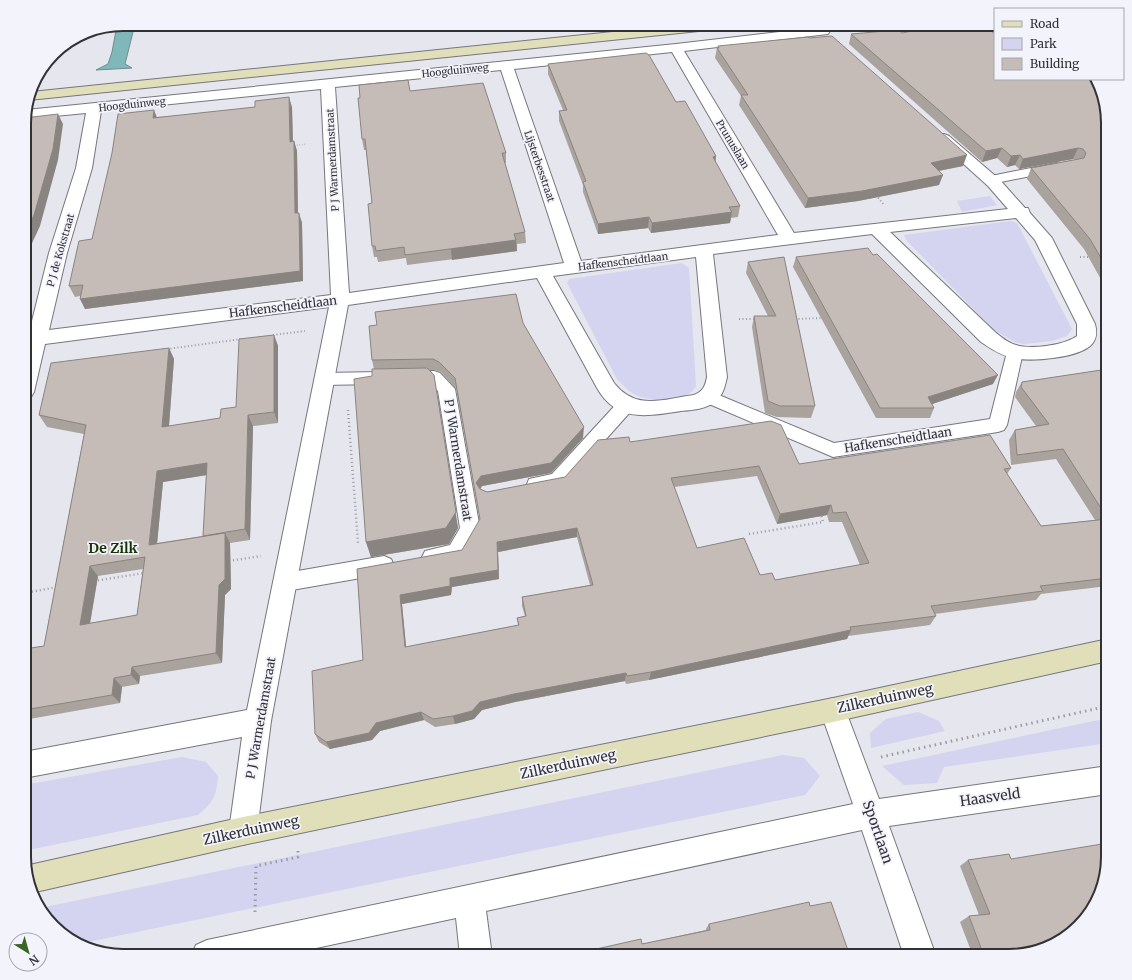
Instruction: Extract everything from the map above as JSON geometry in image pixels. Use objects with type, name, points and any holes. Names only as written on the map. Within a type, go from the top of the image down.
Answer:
[{"type":"main road","name":"Hoogduinweg","points":[[35,95],[660,31]]},
{"type":"main road","name":"Zilkerduinweg","points":[[33,878],[243,831],[833,710],[1101,652]]},
{"type":"street","name":"Hoogduinweg","points":[[31,114],[676,48],[793,31]]},
{"type":"street","points":[[824,31],[834,41]]},
{"type":"street","name":"Prunuslaan","points":[[676,48],[789,240]]},
{"type":"street","name":"Lijsterbesstraat","points":[[506,65],[574,267]]},
{"type":"street","name":"P J Warmerdamstraat","points":[[243,831],[258,722],[340,300],[328,83]]},
{"type":"street","name":"P J de Kokstraat","points":[[31,339],[84,168],[94,108]]},
{"type":"street","points":[[876,228],[988,337],[1000,345],[1015,352],[1031,354],[1074,347],[1084,342],[1088,334],[1086,324],[1043,238],[1022,212],[990,180],[933,128]]},
{"type":"street","name":"Hafkenscheidtlaan","points":[[31,339],[340,300],[542,271],[704,250],[876,228],[1022,212]]},
{"type":"street","points":[[542,271],[607,388],[614,397],[626,405],[643,409],[697,402],[708,397],[715,388],[717,377],[704,250]]},
{"type":"street","name":"Sportlaan","points":[[833,710],[918,949]]},
{"type":"street","points":[[31,764],[258,722]]},
{"type":"street","name":"Haasveld","points":[[871,814],[1101,781]]},
{"type":"street","points":[[240,949],[871,814]]},
{"type":"street","points":[[469,900],[475,949]]},
{"type":"lane","points":[[990,180],[1065,166]]},
{"type":"lane","name":"Hafkenscheidtlaan","points":[[708,397],[833,450],[998,425],[1015,352]]},
{"type":"lane","name":"P J Warmerdamstraat","points":[[286,582],[456,552],[470,529],[446,388],[434,377],[324,379]]},
{"type":"lane","points":[[520,487],[558,480],[626,405]]},
{"type":"path","points":[[906,31],[915,38]]},
{"type":"path","points":[[285,146],[331,141]]},
{"type":"path","points":[[872,189],[899,226]]},
{"type":"path","points":[[790,319],[829,318]]},
{"type":"path","points":[[711,320],[758,319]]},
{"type":"path","points":[[164,322],[160,350],[248,339]]},
{"type":"path","points":[[271,336],[334,327]]},
{"type":"path","points":[[324,379],[348,404],[360,569]]},
{"type":"path","points":[[748,534],[823,522],[820,508]]},
{"type":"path","points":[[223,562],[291,552]]},
{"type":"path","points":[[131,575],[132,568]]},
{"type":"path","points":[[93,581],[146,573]]},
{"type":"path","points":[[31,592],[62,586]]},
{"type":"path","points":[[853,763],[1101,708]]},
{"type":"path","points":[[254,946],[256,866],[298,857],[297,820]]},
{"type":"green space","points":[[990,196],[997,205],[962,212],[957,201]]},
{"type":"green space","points":[[1011,221],[1017,223],[1072,329],[1067,336],[1052,341],[1023,344],[1015,342],[994,330],[907,241],[904,235]]},
{"type":"green space","points":[[682,263],[689,268],[696,386],[691,393],[679,398],[643,398],[632,393],[617,379],[567,283],[569,279]]},
{"type":"green space","points":[[918,712],[939,721],[945,731],[871,748],[870,733],[886,719]]},
{"type":"green space","points":[[1101,719],[1101,744],[944,767],[937,783],[904,785],[882,766]]},
{"type":"green space","points":[[783,755],[804,758],[820,776],[805,795],[88,942],[77,937],[62,926],[45,907]]},
{"type":"green space","points":[[182,757],[206,762],[218,776],[215,794],[211,802],[198,815],[31,850],[31,784]]},
{"type":"shaded area","points":[[133,31],[125,64],[132,68],[96,70],[108,64],[116,32]]},
{"type":"building","points":[[886,31],[899,31],[902,33],[912,31],[991,31],[994,33],[994,80],[1091,80],[1096,93],[1101,117],[1101,258],[1090,239],[1031,168],[1084,158],[1086,153],[1083,149],[1078,148],[1023,159],[1020,155],[1011,156],[1002,148],[986,151],[851,34]]},
{"type":"building","points":[[832,36],[967,155],[931,163],[943,175],[862,191],[808,198],[741,95],[748,95],[717,48],[719,48],[718,46]]},
{"type":"building","points":[[646,53],[649,55],[676,102],[685,101],[716,156],[713,157],[740,206],[729,207],[732,212],[652,223],[649,217],[598,224],[583,182],[586,181],[559,111],[567,110],[548,64]]},
{"type":"building","points":[[408,80],[410,91],[483,83],[506,153],[502,153],[525,232],[514,234],[516,240],[405,255],[404,247],[376,251],[375,246],[372,246],[368,204],[372,203],[365,139],[362,139],[358,98],[360,98],[359,85]]},
{"type":"building","points":[[289,97],[290,142],[294,141],[295,213],[299,213],[300,271],[80,299],[83,285],[69,286],[79,241],[92,239],[112,153],[118,114],[154,110],[153,118],[255,107],[255,101]]},
{"type":"building","points":[[58,114],[53,149],[31,221],[31,117]]},
{"type":"building","points":[[868,248],[873,255],[877,254],[998,375],[928,397],[934,408],[880,408],[796,257]]},
{"type":"building","points":[[784,257],[815,406],[780,406],[768,401],[754,316],[776,316],[748,262]]},
{"type":"building","points":[[516,294],[523,323],[584,427],[551,463],[481,476],[476,483],[480,489],[487,492],[565,477],[598,440],[629,437],[630,442],[771,421],[781,425],[799,464],[990,435],[1011,468],[1004,469],[1041,526],[1101,520],[1101,579],[1040,586],[1043,591],[931,606],[936,616],[850,627],[851,630],[651,672],[627,676],[626,673],[514,694],[480,702],[472,711],[453,716],[433,719],[421,712],[376,723],[369,733],[326,742],[315,734],[312,671],[363,660],[357,569],[462,550],[480,519],[455,378],[439,362],[433,359],[372,360],[369,326],[377,325],[375,312]],"holes":[[[759,466],[780,514],[831,505],[833,513],[846,512],[869,563],[775,580],[772,573],[760,575],[744,538],[697,548],[671,478]],[[577,528],[593,585],[522,597],[526,616],[517,618],[519,625],[405,647],[400,595],[450,586],[450,578],[498,570],[497,542]]]},
{"type":"building","points":[[274,335],[274,412],[248,415],[245,529],[203,536],[207,463],[157,471],[149,545],[225,533],[225,579],[219,585],[216,653],[132,667],[131,675],[114,678],[112,695],[31,709],[31,648],[44,646],[86,425],[39,415],[51,363],[169,348],[162,427],[220,418],[221,409],[236,407],[239,339]],"holes":[[[145,557],[137,615],[80,625],[90,566]]]},
{"type":"building","points":[[427,368],[434,375],[456,512],[446,528],[366,542],[354,379],[372,376],[372,369]]},
{"type":"building","points":[[1101,370],[1101,508],[1063,449],[1017,455],[1015,430],[1049,424],[1021,387],[1022,382]]},
{"type":"building","points":[[1101,844],[1099,875],[1092,898],[1078,918],[1065,930],[1055,937],[1033,946],[1015,949],[981,949],[969,916],[990,914],[968,860],[1009,854],[1011,859]]},
{"type":"building","points":[[809,902],[810,906],[831,902],[848,949],[596,949],[641,939],[642,944],[710,930],[709,924]]},
{"type":"district","name":"De Zilk","points":[[113,548]]}]
